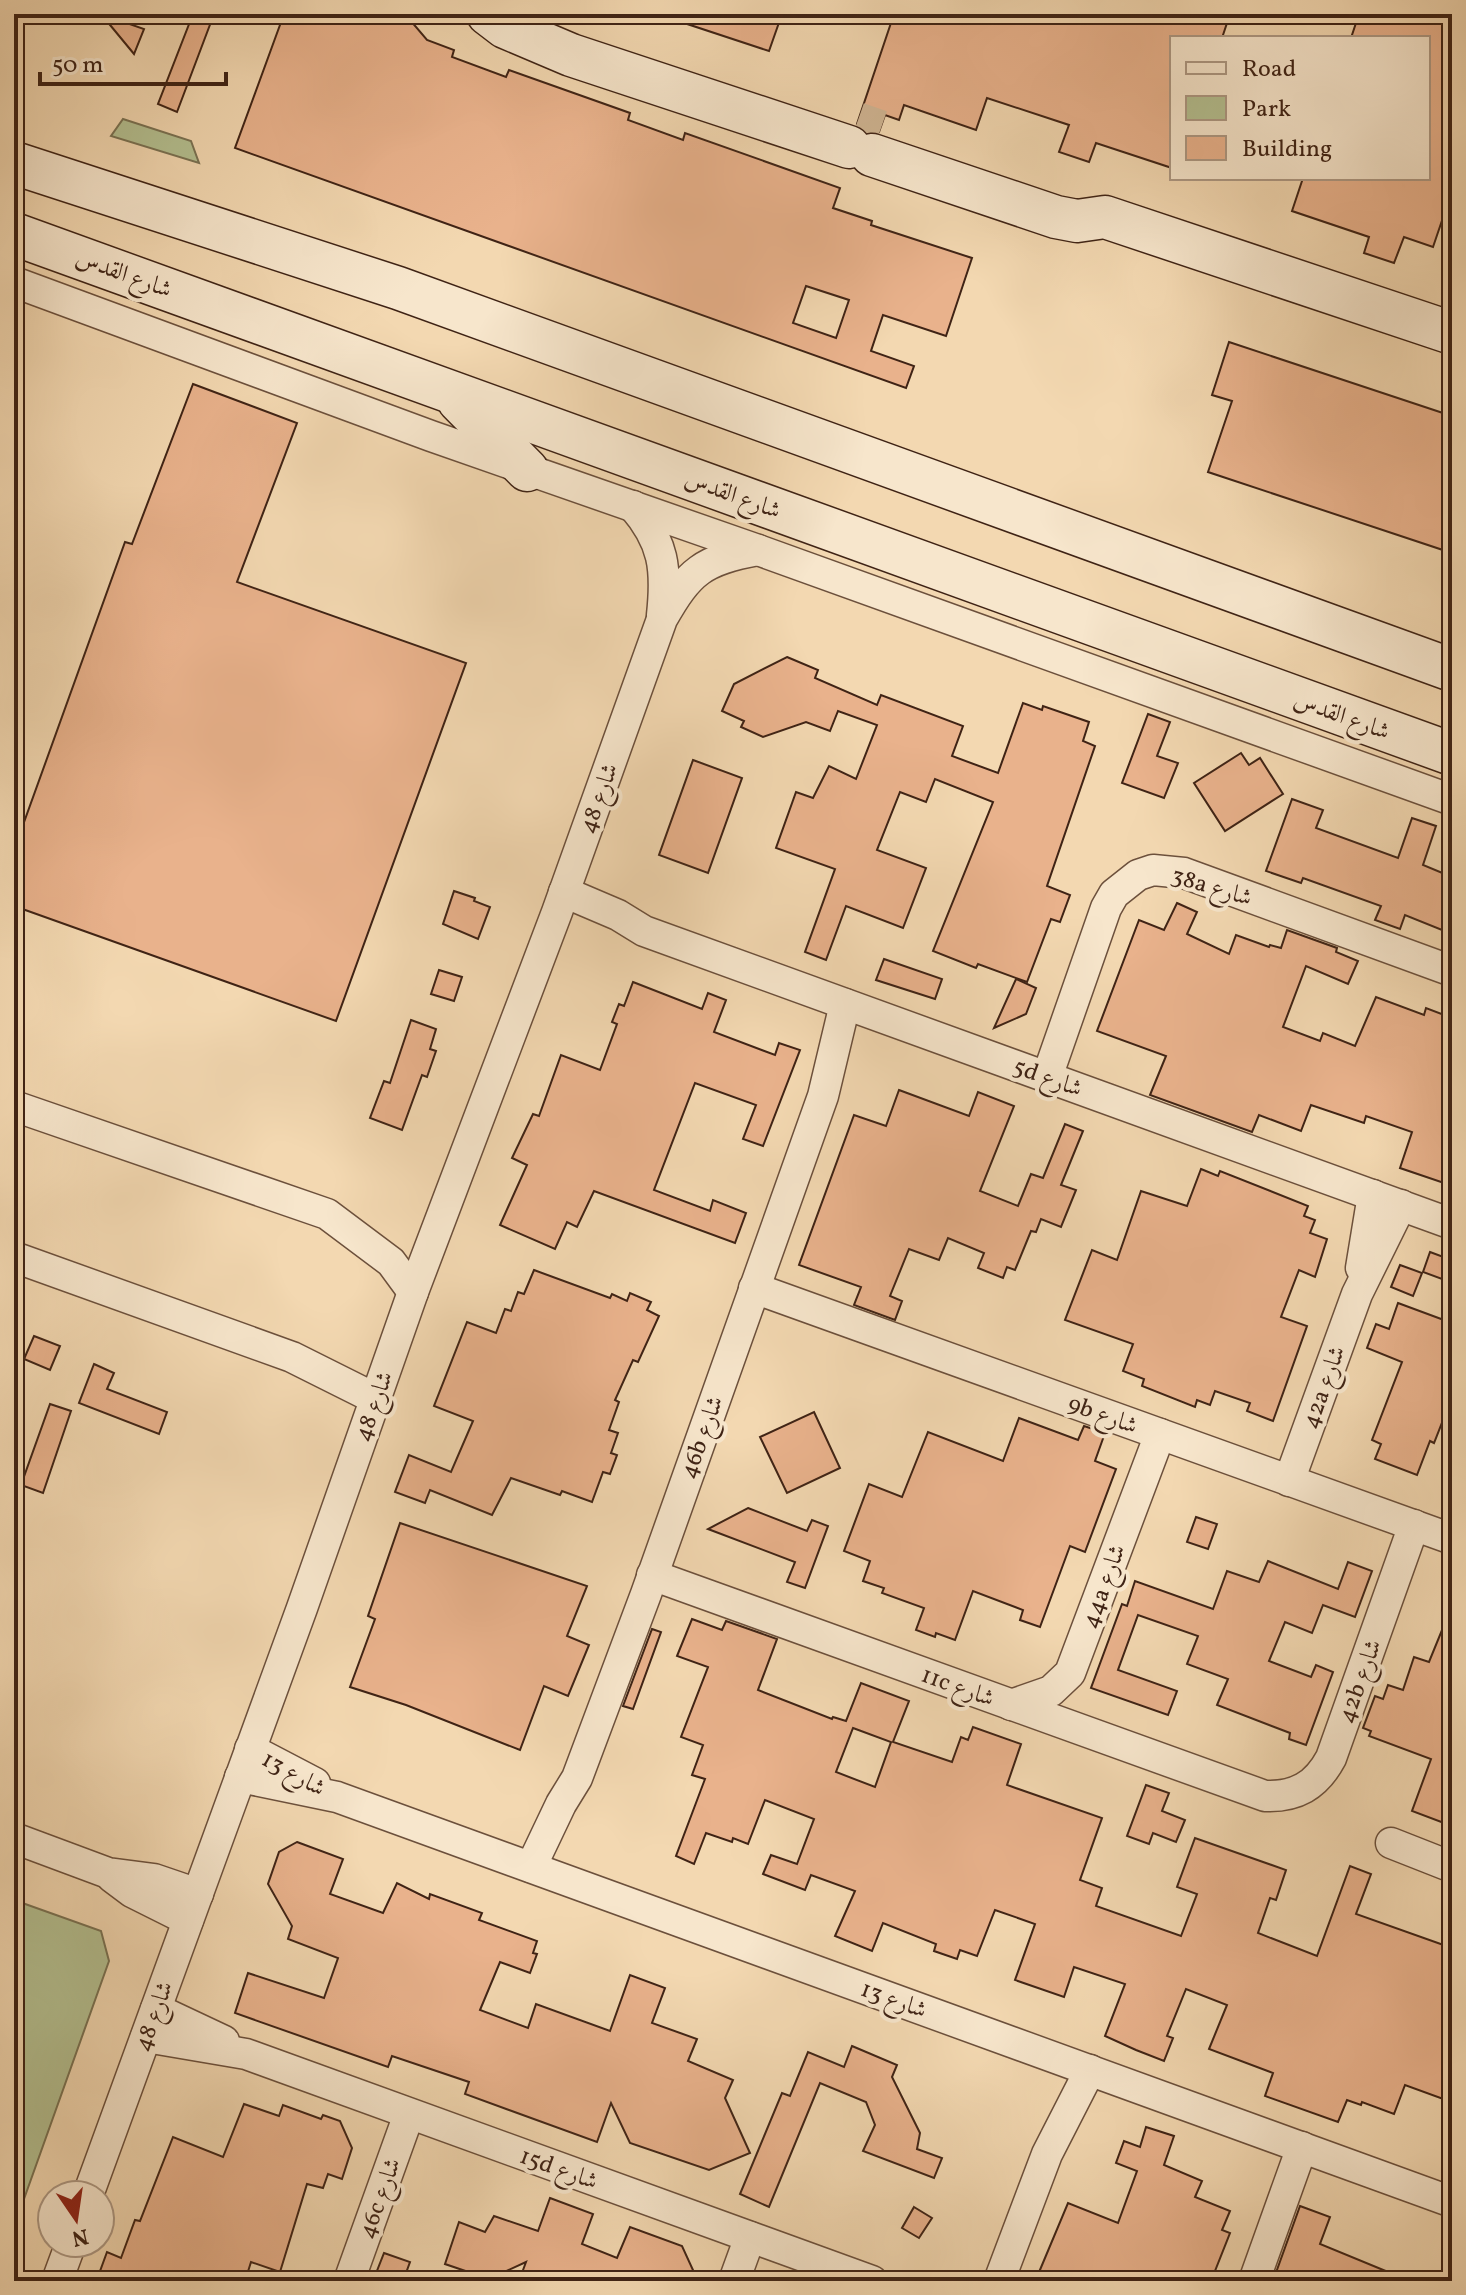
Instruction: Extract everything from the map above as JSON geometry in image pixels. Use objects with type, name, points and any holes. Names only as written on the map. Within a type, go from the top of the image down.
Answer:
[{"type":"main road","points":[[488,14],[505,27],[542,45],[799,117],[865,139],[1082,195],[1091,200],[1105,217],[1452,333]]},
{"type":"main road","points":[[538,14],[799,117]]},
{"type":"main road","points":[[14,163],[398,288],[1452,670]]},
{"type":"main road","name":"شارع القدس","points":[[14,234],[1452,754]]},
{"type":"main road","points":[[450,392],[527,470]]},
{"type":"street","points":[[14,282],[527,470],[1452,800]]},
{"type":"street","name":"شارع 48","points":[[633,506],[649,524],[659,545],[665,570],[662,619]]},
{"type":"street","name":"شارع 48","points":[[94,2179],[413,1292],[561,902],[662,619],[676,594],[707,563],[732,554],[758,550]]},
{"type":"street","name":"38a شارع","points":[[1047,1077],[1106,908],[1125,883],[1153,870],[1184,873],[1452,971]]},
{"type":"street","name":"5d شارع","points":[[561,902],[609,910],[644,931],[1452,1224]]},
{"type":"street","name":"46b شارع","points":[[543,1872],[573,1810],[577,1778],[823,1096],[847,1056],[856,1008]]},
{"type":"street","points":[[14,1106],[327,1214],[391,1262],[413,1292]]},
{"type":"street","name":"42a شارع","points":[[1289,1481],[1357,1294],[1387,1200]]},
{"type":"street","points":[[14,1257],[292,1357],[329,1363],[380,1389]]},
{"type":"street","name":"9b شارع","points":[[754,1288],[1452,1539]]},
{"type":"street","name":"44a شارع","points":[[1011,1705],[1051,1691],[1070,1673],[1160,1434]]},
{"type":"street","name":"42b شارع","points":[[1265,1796],[1281,1796],[1303,1790],[1324,1771],[1414,1525]]},
{"type":"street","name":"11c شارع","points":[[652,1575],[1265,1796]]},
{"type":"street","name":"شارع 13","points":[[245,1763],[1452,2202]]},
{"type":"street","points":[[14,1838],[108,1873],[132,1892],[193,1907]]},
{"type":"street","points":[[1391,1843],[1452,1867]]},
{"type":"street","name":"15d شارع","points":[[151,2023],[216,2036],[246,2054],[872,2281]]},
{"type":"street","points":[[999,2281],[1077,2066]]},
{"type":"street","name":"46c شارع","points":[[349,2281],[409,2114]]},
{"type":"street","points":[[1254,2281],[1302,2147]]},
{"type":"street","points":[[734,2281],[750,2237]]},
{"type":"street","points":[[57,2281],[65,2259]]},
{"type":"green space","points":[[123,119],[191,141],[199,163],[111,136]]},
{"type":"green space","points":[[14,1900],[101,1931],[109,1961],[14,2227]]},
{"type":"building","points":[[101,14],[144,29],[134,54]]},
{"type":"building","points":[[193,14],[214,14],[177,112],[158,104]]},
{"type":"building","points":[[284,14],[405,14],[427,40],[454,50],[452,57],[506,77],[509,70],[630,113],[628,120],[683,140],[685,133],[840,188],[833,208],[872,221],[871,225],[972,258],[946,336],[883,315],[871,351],[914,366],[906,388],[235,148]],"holes":[[[806,286],[849,300],[836,338],[793,323]]]},
{"type":"building","points":[[670,14],[782,14],[769,51],[669,18]]},
{"type":"building","points":[[894,14],[1230,14],[1223,36],[1170,36],[1170,167],[1096,143],[1089,162],[1059,152],[1069,125],[987,98],[976,130],[904,105],[899,120],[885,115],[879,132],[867,132],[857,124]]},
{"type":"building","points":[[1359,14],[1452,14],[1452,191],[1433,247],[1404,237],[1394,263],[1364,253],[1369,237],[1292,211],[1302,180],[1430,180],[1430,36],[1352,36]]},
{"type":"building","points":[[1229,342],[1452,416],[1452,553],[1208,472],[1232,401],[1212,395]]},
{"type":"building","points":[[193,384],[297,423],[237,582],[466,663],[336,1021],[14,906],[14,850],[125,542],[132,544]]},
{"type":"building","points":[[787,657],[818,670],[815,678],[877,705],[881,695],[963,726],[952,756],[998,773],[1023,703],[1042,710],[1043,706],[1089,722],[1083,741],[1095,746],[1047,886],[1070,895],[1060,922],[1051,919],[1027,982],[978,964],[976,968],[933,951],[993,802],[935,779],[926,802],[900,792],[877,850],[926,868],[903,928],[846,906],[826,960],[805,952],[835,869],[776,848],[796,792],[813,798],[829,766],[856,779],[877,725],[838,711],[830,731],[806,722],[763,737],[741,727],[744,721],[722,711],[734,684]]},
{"type":"building","points":[[1148,714],[1170,722],[1157,756],[1178,763],[1164,798],[1122,783]]},
{"type":"building","points":[[1241,753],[1249,765],[1260,758],[1283,794],[1225,831],[1194,783]]},
{"type":"building","points":[[693,760],[742,778],[708,873],[659,855]]},
{"type":"building","points":[[1292,799],[1323,810],[1316,828],[1398,858],[1412,818],[1436,826],[1423,865],[1452,877],[1452,934],[1405,915],[1400,929],[1375,920],[1381,906],[1303,878],[1301,883],[1266,871]]},
{"type":"building","points":[[454,891],[490,907],[478,939],[443,924]]},
{"type":"building","points":[[1177,903],[1197,912],[1187,934],[1229,954],[1236,935],[1281,948],[1287,930],[1337,948],[1336,952],[1358,961],[1348,984],[1306,966],[1283,1027],[1320,1041],[1323,1033],[1355,1046],[1376,997],[1424,1015],[1426,1008],[1452,1018],[1452,1159],[1444,1183],[1400,1168],[1412,1132],[1366,1116],[1364,1123],[1311,1105],[1301,1131],[1259,1115],[1252,1132],[1150,1095],[1166,1056],[1097,1031],[1139,920],[1164,930]]},
{"type":"building","points":[[884,959],[942,979],[935,999],[876,980]]},
{"type":"building","points":[[439,970],[462,977],[454,1001],[431,994]]},
{"type":"building","points":[[1016,979],[1036,988],[1026,1014],[994,1028]]},
{"type":"building","points":[[633,982],[702,1009],[708,993],[726,1000],[714,1032],[775,1055],[779,1043],[800,1050],[763,1146],[743,1139],[756,1105],[695,1083],[654,1190],[710,1211],[713,1200],[746,1213],[735,1243],[594,1191],[577,1227],[567,1222],[555,1249],[500,1225],[527,1165],[512,1158],[533,1114],[539,1116],[561,1055],[600,1070],[617,1024],[612,1022],[619,1004],[624,1006]]},
{"type":"building","points":[[411,1020],[436,1029],[430,1049],[436,1051],[427,1077],[422,1075],[402,1130],[370,1118],[384,1081],[390,1083]]},
{"type":"building","points":[[899,1090],[969,1116],[978,1092],[1014,1106],[980,1191],[1018,1206],[1031,1174],[1043,1178],[1065,1124],[1083,1131],[1061,1185],[1076,1190],[1061,1227],[1041,1219],[1036,1232],[1031,1231],[1015,1270],[1007,1267],[1003,1278],[978,1268],[984,1253],[948,1238],[939,1260],[909,1249],[890,1296],[902,1301],[895,1320],[854,1305],[861,1287],[799,1265],[854,1115],[886,1126]]},
{"type":"building","points":[[1201,1169],[1218,1176],[1220,1171],[1308,1206],[1304,1216],[1315,1220],[1310,1233],[1327,1239],[1315,1277],[1299,1270],[1281,1317],[1307,1326],[1273,1421],[1247,1411],[1250,1403],[1215,1391],[1210,1405],[1197,1400],[1195,1407],[1142,1386],[1144,1379],[1123,1371],[1133,1344],[1065,1320],[1092,1250],[1117,1260],[1141,1191],[1187,1206]]},
{"type":"building","points":[[1430,1252],[1449,1259],[1442,1279],[1423,1272]]},
{"type":"building","points":[[1400,1265],[1422,1273],[1413,1296],[1391,1287]]},
{"type":"building","points":[[534,1270],[610,1298],[612,1294],[627,1301],[630,1293],[651,1302],[647,1310],[659,1316],[638,1362],[633,1360],[615,1400],[619,1402],[609,1430],[618,1433],[611,1453],[617,1455],[610,1474],[603,1472],[592,1502],[511,1478],[492,1515],[430,1490],[425,1503],[395,1492],[409,1455],[451,1472],[473,1421],[434,1406],[467,1322],[496,1333],[505,1309],[511,1311],[518,1292],[524,1294]]},
{"type":"building","points":[[1398,1303],[1452,1323],[1452,1397],[1434,1443],[1430,1441],[1417,1475],[1375,1459],[1381,1444],[1372,1440],[1402,1362],[1367,1348],[1376,1324],[1389,1329]]},
{"type":"building","points":[[34,1336],[60,1346],[50,1370],[24,1359]]},
{"type":"building","points":[[94,1364],[114,1373],[107,1389],[167,1412],[159,1434],[79,1403]]},
{"type":"building","points":[[50,1404],[71,1411],[43,1493],[21,1485]]},
{"type":"building","points":[[814,1412],[840,1468],[787,1493],[760,1437]]},
{"type":"building","points":[[1019,1418],[1078,1440],[1084,1426],[1105,1433],[1095,1461],[1116,1469],[1085,1552],[1070,1546],[1040,1627],[1020,1620],[1023,1610],[973,1591],[955,1640],[916,1630],[924,1608],[882,1593],[884,1588],[863,1581],[870,1561],[844,1551],[869,1484],[902,1497],[928,1432],[1003,1461]]},
{"type":"building","points":[[748,1508],[807,1531],[812,1520],[828,1526],[805,1588],[787,1582],[795,1562],[708,1529]]},
{"type":"building","points":[[1196,1517],[1217,1524],[1208,1549],[1187,1542]]},
{"type":"building","points":[[400,1523],[587,1586],[567,1636],[589,1645],[568,1696],[544,1686],[520,1750],[406,1705],[350,1687],[375,1619],[368,1616]]},
{"type":"building","points":[[1268,1561],[1338,1589],[1348,1562],[1372,1571],[1355,1617],[1323,1605],[1312,1633],[1285,1622],[1269,1661],[1311,1677],[1316,1665],[1333,1672],[1306,1745],[1289,1739],[1290,1733],[1217,1705],[1228,1679],[1187,1664],[1198,1636],[1138,1615],[1118,1670],[1177,1691],[1168,1715],[1091,1688],[1122,1604],[1127,1606],[1135,1581],[1213,1609],[1227,1571],[1259,1582]]},
{"type":"building","points":[[1451,1608],[1452,1826],[1412,1811],[1431,1759],[1369,1736],[1371,1731],[1363,1728],[1375,1696],[1383,1699],[1388,1685],[1403,1690],[1414,1657],[1429,1662]]},
{"type":"building","points":[[692,1619],[722,1630],[726,1621],[777,1639],[758,1690],[832,1719],[846,1721],[861,1683],[909,1701],[893,1742],[952,1762],[961,1737],[968,1740],[973,1727],[1021,1744],[1007,1785],[1102,1818],[1080,1880],[1102,1888],[1096,1906],[1181,1936],[1197,1894],[1177,1887],[1195,1838],[1286,1870],[1276,1900],[1270,1898],[1258,1933],[1317,1956],[1350,1866],[1371,1874],[1356,1914],[1452,1948],[1452,2086],[1446,2100],[1405,2085],[1394,2114],[1347,2100],[1338,2122],[1265,2096],[1273,2073],[1209,2049],[1227,2005],[1186,1989],[1167,2036],[1173,2038],[1164,2061],[1136,2050],[1105,2036],[1125,1984],[1074,1967],[1064,1997],[1015,1980],[1035,1924],[995,1910],[977,1956],[960,1950],[957,1959],[934,1951],[936,1944],[883,1923],[872,1951],[835,1936],[855,1891],[811,1875],[805,1890],[763,1874],[771,1855],[797,1864],[814,1819],[765,1800],[748,1844],[706,1833],[694,1864],[676,1856],[705,1779],[692,1775],[703,1745],[681,1737],[708,1667],[677,1656]],"holes":[[[853,1728],[891,1742],[875,1787],[836,1772]]]},
{"type":"building","points":[[652,1629],[661,1632],[633,1709],[623,1706]]},
{"type":"building","points":[[1146,1785],[1169,1793],[1162,1811],[1185,1820],[1176,1842],[1153,1833],[1149,1844],[1127,1836]]},
{"type":"building","points":[[297,1842],[343,1859],[330,1894],[383,1913],[397,1883],[429,1899],[430,1894],[482,1913],[479,1920],[537,1941],[533,1953],[537,1954],[530,1973],[500,1962],[480,2010],[528,2028],[536,2004],[610,2031],[630,1975],[665,1988],[652,2023],[697,2039],[688,2061],[733,2080],[725,2098],[750,2153],[709,2170],[630,2143],[611,2103],[597,2142],[465,2094],[469,2082],[392,2056],[388,2067],[235,2013],[248,1973],[324,1998],[338,1958],[288,1939],[292,1926],[268,1884],[279,1852]]},
{"type":"building","points":[[852,2046],[897,2065],[892,2077],[920,2133],[917,2149],[942,2158],[934,2178],[863,2151],[875,2125],[866,2102],[820,2083],[769,2207],[740,2194],[782,2093],[790,2096],[808,2052],[844,2067]]},
{"type":"building","points":[[244,2104],[279,2116],[283,2105],[321,2119],[323,2115],[340,2121],[352,2148],[342,2179],[328,2174],[323,2188],[307,2184],[280,2272],[251,2262],[245,2281],[117,2281],[99,2274],[104,2259],[116,2259],[116,2256],[121,2258],[135,2220],[140,2221],[173,2137],[223,2157]]},
{"type":"building","points":[[1146,2127],[1174,2136],[1164,2165],[1202,2181],[1195,2197],[1230,2211],[1222,2230],[1230,2233],[1211,2281],[1049,2281],[1037,2277],[1068,2203],[1118,2223],[1137,2171],[1116,2163],[1124,2141],[1140,2147]]},
{"type":"building","points":[[550,2198],[593,2214],[582,2244],[617,2258],[630,2227],[682,2246],[698,2281],[519,2281],[526,2262],[489,2279],[445,2264],[459,2222],[485,2232],[494,2216],[538,2231]]},
{"type":"building","points":[[1300,2206],[1330,2217],[1320,2244],[1410,2281],[1273,2281]]},
{"type":"building","points":[[914,2207],[932,2218],[919,2238],[902,2228]]},
{"type":"building","points":[[384,2253],[410,2262],[403,2281],[373,2281]]},
{"type":"tunnel","points":[[857,123],[880,131]]}]
